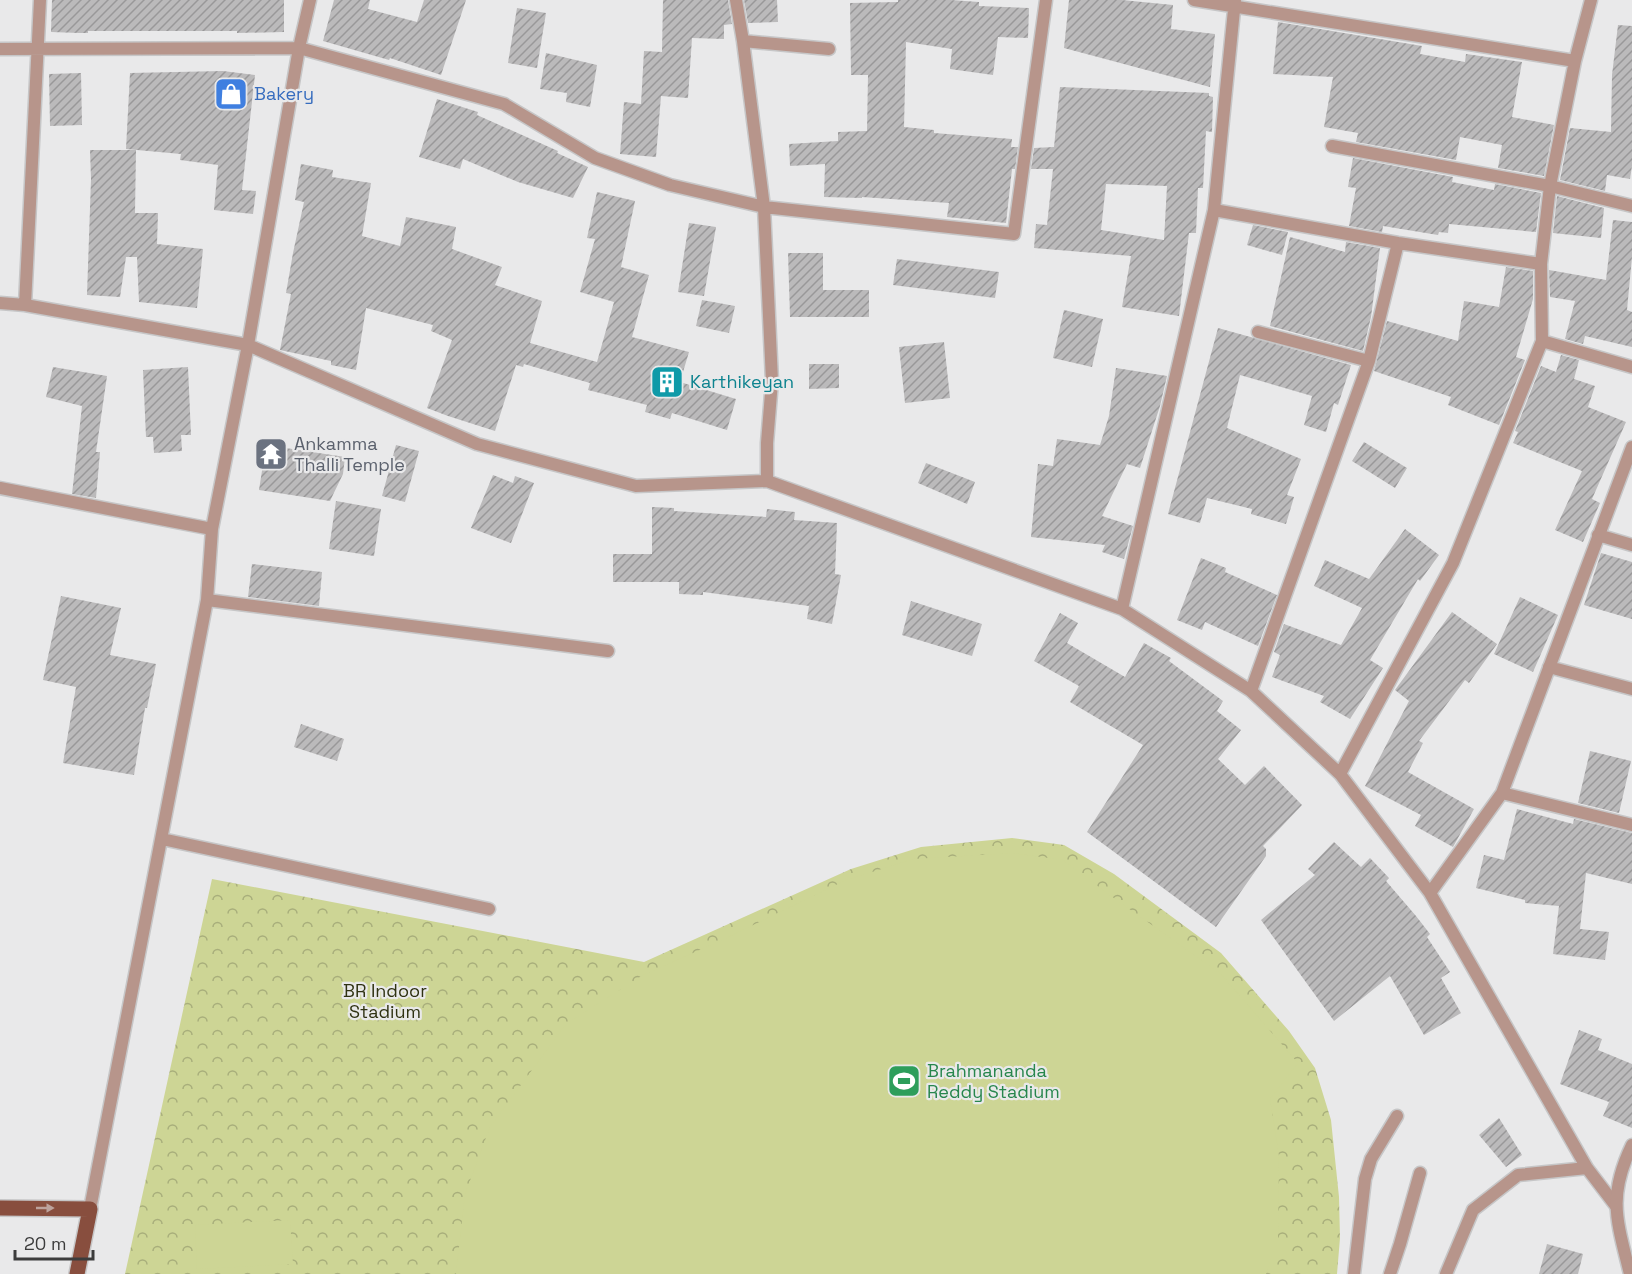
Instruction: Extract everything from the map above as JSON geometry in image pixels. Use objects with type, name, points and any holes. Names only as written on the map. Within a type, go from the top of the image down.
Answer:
[{"type":"main road","points":[[0,1208],[90,1209],[77,1274]]},
{"type":"street","points":[[25,305],[40,0]]},
{"type":"street","points":[[90,1209],[207,600],[212,529],[248,345],[299,48],[310,0]]},
{"type":"street","points":[[736,0],[764,207],[772,381],[767,443],[767,481]]},
{"type":"street","points":[[0,48],[299,48],[504,104],[595,158],[670,185],[764,207],[1014,234],[1046,0]]},
{"type":"street","points":[[1194,0],[1235,3],[1575,61]]},
{"type":"street","points":[[1340,774],[1453,563],[1542,341],[1541,264],[1550,186],[1575,61],[1591,0]]},
{"type":"street","points":[[1122,609],[1214,210],[1235,3]]},
{"type":"street","points":[[743,41],[829,49]]},
{"type":"street","points":[[1332,146],[1550,186],[1632,206]]},
{"type":"street","points":[[1214,210],[1398,243],[1541,264]]},
{"type":"street","points":[[1251,691],[1369,361],[1398,243]]},
{"type":"street","points":[[0,303],[25,305],[248,345],[477,444],[636,486],[767,481],[1122,609],[1251,691],[1340,774],[1430,893],[1587,1168],[1616,1206]]},
{"type":"street","points":[[1258,332],[1369,361]]},
{"type":"street","points":[[1542,341],[1632,367]]},
{"type":"street","points":[[1430,893],[1502,793],[1632,447]]},
{"type":"street","points":[[0,488],[212,529]]},
{"type":"street","points":[[1598,535],[1632,545]]},
{"type":"street","points":[[207,600],[608,651]]},
{"type":"street","points":[[1550,667],[1632,689]]},
{"type":"street","points":[[1502,793],[1632,825]]},
{"type":"street","points":[[162,839],[489,909]]},
{"type":"street","points":[[1354,1274],[1365,1179],[1371,1159],[1397,1116]]},
{"type":"street","points":[[1630,1274],[1618,1226],[1616,1206],[1617,1182],[1621,1167],[1632,1145]]},
{"type":"street","points":[[1446,1274],[1473,1210],[1518,1174],[1587,1168]]},
{"type":"street","points":[[1390,1274],[1420,1173]]},
{"type":"green space","name":"Brahmananda Reddy Stadium","points":[[1012,838],[1064,845],[1114,874],[1221,953],[1289,1031],[1315,1068],[1331,1120],[1339,1197],[1340,1238],[1337,1274],[125,1274],[212,879],[644,962],[851,869],[921,847]]},
{"type":"green space","name":"Brahmananda Reddy Stadium","points":[[1013,853],[1063,860],[1221,974],[1298,1063],[1270,1099],[1279,1156],[1278,1238],[1266,1274],[456,1274],[465,1194],[490,1127],[566,1024],[643,975],[720,941],[844,881],[913,859]]},
{"type":"green space","points":[[290,1220],[293,1264],[197,1269],[195,1225]]},
{"type":"building","points":[[52,0],[284,0],[284,32],[51,32]]},
{"type":"building","points":[[334,0],[370,0],[368,9],[417,22],[424,0],[466,0],[441,75],[390,58],[389,60],[323,41]]},
{"type":"building","points":[[663,0],[728,0],[732,24],[724,25],[724,39],[692,38],[688,98],[661,96],[656,157],[620,154],[624,102],[641,104],[644,51],[662,52]]},
{"type":"building","points":[[744,0],[777,0],[778,22],[748,23]]},
{"type":"building","points":[[898,0],[951,0],[979,2],[979,6],[1029,8],[1028,38],[998,37],[993,75],[950,69],[952,49],[906,42],[904,127],[934,130],[934,133],[1012,139],[1011,147],[1018,147],[1015,169],[1012,169],[1006,223],[947,217],[949,203],[862,197],[824,197],[825,164],[790,166],[789,144],[838,141],[838,132],[867,131],[868,75],[851,75],[850,3],[898,2]]},
{"type":"building","points":[[1069,0],[1122,0],[1173,5],[1171,29],[1215,34],[1210,87],[1064,48]]},
{"type":"building","points":[[517,8],[546,13],[537,68],[508,63]]},
{"type":"building","points":[[1278,22],[1422,46],[1420,54],[1465,62],[1466,54],[1522,62],[1512,117],[1554,125],[1544,176],[1498,168],[1502,145],[1460,137],[1456,160],[1356,142],[1358,133],[1324,127],[1333,77],[1273,74]]},
{"type":"building","points":[[1618,25],[1632,26],[1632,166],[1630,179],[1607,175],[1605,191],[1560,180],[1570,128],[1611,132],[1612,75]]},
{"type":"building","points":[[546,53],[597,65],[590,107],[566,102],[567,93],[540,89]]},
{"type":"building","points":[[223,71],[255,75],[242,190],[256,191],[253,214],[214,210],[218,165],[180,160],[181,154],[126,149],[130,73]]},
{"type":"building","points":[[81,73],[82,125],[50,126],[49,74]]},
{"type":"building","points":[[1060,87],[1209,93],[1209,96],[1213,97],[1212,132],[1206,131],[1203,188],[1198,188],[1196,233],[1189,233],[1179,316],[1122,307],[1131,256],[1034,248],[1036,224],[1047,225],[1053,169],[1031,169],[1034,148],[1054,147]],"holes":[[[1106,184],[1167,186],[1164,240],[1101,230]]]},
{"type":"building","points":[[437,99],[478,112],[477,115],[588,167],[573,198],[518,182],[463,159],[460,169],[419,157]]},
{"type":"building","points":[[90,150],[136,150],[135,213],[158,213],[157,244],[203,249],[197,308],[139,302],[137,257],[126,257],[120,297],[87,295]]},
{"type":"building","points":[[1353,158],[1453,177],[1452,182],[1494,190],[1495,184],[1541,193],[1536,232],[1449,224],[1448,233],[1439,232],[1438,235],[1383,226],[1382,232],[1349,226],[1356,188],[1348,187]]},
{"type":"building","points":[[301,164],[333,170],[332,177],[371,183],[362,236],[400,246],[406,217],[456,227],[452,249],[502,267],[495,285],[542,301],[530,343],[597,362],[614,302],[580,292],[595,239],[587,238],[597,192],[635,201],[621,267],[649,275],[632,337],[689,352],[680,382],[736,399],[727,430],[672,413],[670,419],[645,412],[647,405],[588,390],[590,383],[524,364],[523,367],[516,365],[495,431],[448,416],[427,408],[452,340],[431,331],[433,325],[366,308],[356,370],[331,365],[331,361],[280,350],[291,294],[286,293],[304,202],[295,200]]},
{"type":"building","points":[[1557,196],[1604,208],[1601,238],[1553,233]]},
{"type":"building","points":[[1613,220],[1632,222],[1632,257],[1627,310],[1632,312],[1632,347],[1585,336],[1583,344],[1565,339],[1575,301],[1550,297],[1549,270],[1606,280]]},
{"type":"building","points":[[689,223],[716,227],[704,296],[678,292]]},
{"type":"building","points":[[1253,225],[1288,232],[1282,255],[1247,245]]},
{"type":"building","points":[[1290,237],[1345,252],[1346,242],[1380,248],[1371,317],[1363,351],[1270,326]]},
{"type":"building","points":[[788,253],[823,253],[823,290],[869,290],[869,317],[790,317]]},
{"type":"building","points":[[897,259],[999,272],[995,298],[893,285]]},
{"type":"building","points":[[1506,267],[1533,271],[1533,299],[1516,357],[1525,360],[1499,425],[1448,405],[1451,397],[1374,371],[1387,321],[1458,341],[1464,301],[1499,307]]},
{"type":"building","points":[[702,300],[735,306],[729,333],[696,326]]},
{"type":"building","points":[[1064,310],[1103,319],[1092,367],[1053,358]]},
{"type":"building","points":[[1218,328],[1351,365],[1338,405],[1334,403],[1326,432],[1304,425],[1312,396],[1240,375],[1227,428],[1301,459],[1287,495],[1294,497],[1286,524],[1251,514],[1252,509],[1207,498],[1200,523],[1168,514]]},
{"type":"building","points":[[944,342],[950,398],[905,403],[899,347]]},
{"type":"building","points":[[1561,355],[1579,360],[1574,379],[1595,386],[1588,407],[1626,422],[1592,499],[1600,503],[1583,542],[1555,530],[1582,471],[1513,443],[1518,432],[1515,431],[1541,366],[1556,372]]},
{"type":"building","points":[[809,364],[839,364],[839,388],[809,389]]},
{"type":"building","points":[[53,367],[107,376],[96,452],[100,452],[96,498],[72,494],[82,406],[46,397]]},
{"type":"building","points":[[188,367],[191,435],[181,435],[182,451],[154,453],[153,437],[146,437],[143,370]]},
{"type":"building","points":[[1116,368],[1167,376],[1140,468],[1127,464],[1102,516],[1133,526],[1124,559],[1102,552],[1105,545],[1031,537],[1038,464],[1053,466],[1057,439],[1100,445],[1109,416]]},
{"type":"building","points":[[1364,442],[1407,468],[1395,488],[1352,461]]},
{"type":"building","points":[[266,445],[345,457],[343,474],[330,501],[259,490]]},
{"type":"building","points":[[396,445],[419,451],[405,502],[382,496]]},
{"type":"building","points":[[926,463],[975,482],[967,504],[918,483]]},
{"type":"building","points":[[493,475],[513,483],[515,476],[534,483],[511,543],[471,528]]},
{"type":"building","points":[[336,501],[381,509],[374,556],[329,549]]},
{"type":"building","points":[[652,507],[674,508],[674,511],[766,517],[767,509],[795,512],[794,520],[837,523],[835,574],[841,575],[832,624],[807,619],[809,606],[703,592],[703,595],[679,594],[679,582],[613,582],[613,554],[652,554]]},
{"type":"building","points":[[1405,529],[1439,555],[1420,581],[1418,579],[1370,660],[1383,668],[1350,719],[1320,702],[1324,696],[1272,677],[1280,655],[1274,652],[1284,624],[1341,645],[1362,608],[1314,586],[1325,560],[1369,579]]},
{"type":"building","points":[[1601,553],[1632,562],[1632,619],[1584,605]]},
{"type":"building","points":[[1201,558],[1226,568],[1225,572],[1277,595],[1258,646],[1205,622],[1202,630],[1177,620]]},
{"type":"building","points":[[252,564],[322,572],[319,606],[248,597]]},
{"type":"building","points":[[61,596],[121,608],[110,655],[156,664],[147,708],[145,708],[134,775],[63,763],[76,687],[43,680]]},
{"type":"building","points":[[1520,597],[1558,615],[1533,672],[1494,654]]},
{"type":"building","points":[[911,601],[982,624],[972,656],[902,635]]},
{"type":"building","points":[[1452,612],[1497,644],[1469,683],[1465,680],[1419,741],[1423,743],[1408,772],[1474,809],[1453,847],[1415,826],[1421,815],[1365,786],[1409,701],[1395,690]]},
{"type":"building","points":[[1060,613],[1078,623],[1067,643],[1125,677],[1144,643],[1171,658],[1169,661],[1223,701],[1217,711],[1241,730],[1218,759],[1245,785],[1264,766],[1302,805],[1263,846],[1266,849],[1266,856],[1216,927],[1087,832],[1143,745],[1070,702],[1079,686],[1034,661]]},
{"type":"building","points":[[301,724],[344,739],[337,761],[294,747]]},
{"type":"building","points":[[1590,751],[1631,761],[1619,813],[1578,803]]},
{"type":"building","points":[[1517,809],[1573,824],[1574,819],[1632,833],[1632,884],[1586,873],[1580,929],[1609,932],[1605,960],[1553,954],[1559,906],[1525,903],[1525,900],[1476,888],[1484,855],[1504,860]]},
{"type":"building","points":[[1334,842],[1361,867],[1370,858],[1389,878],[1386,881],[1430,934],[1427,937],[1450,972],[1441,978],[1461,1013],[1424,1035],[1390,976],[1334,1021],[1261,920],[1315,875],[1308,869]]},
{"type":"building","points":[[1579,1030],[1602,1039],[1598,1050],[1632,1064],[1632,1128],[1603,1116],[1609,1102],[1560,1084]]},
{"type":"building","points":[[1499,1118],[1522,1155],[1506,1167],[1479,1135]]},
{"type":"building","points":[[1547,1244],[1583,1254],[1578,1274],[1539,1274]]},
{"type":"place","name":"Bakery","points":[[231,94]]},
{"type":"place","name":"Karthikeyan","points":[[667,382]]},
{"type":"place","name":"Ankamma Thalli Temple","points":[[271,454]]},
{"type":"place","name":"Brahmananda Reddy Stadium","points":[[904,1081]]},
{"type":"park label","name":"BR Indoor Stadium","points":[[385,1001]]}]
